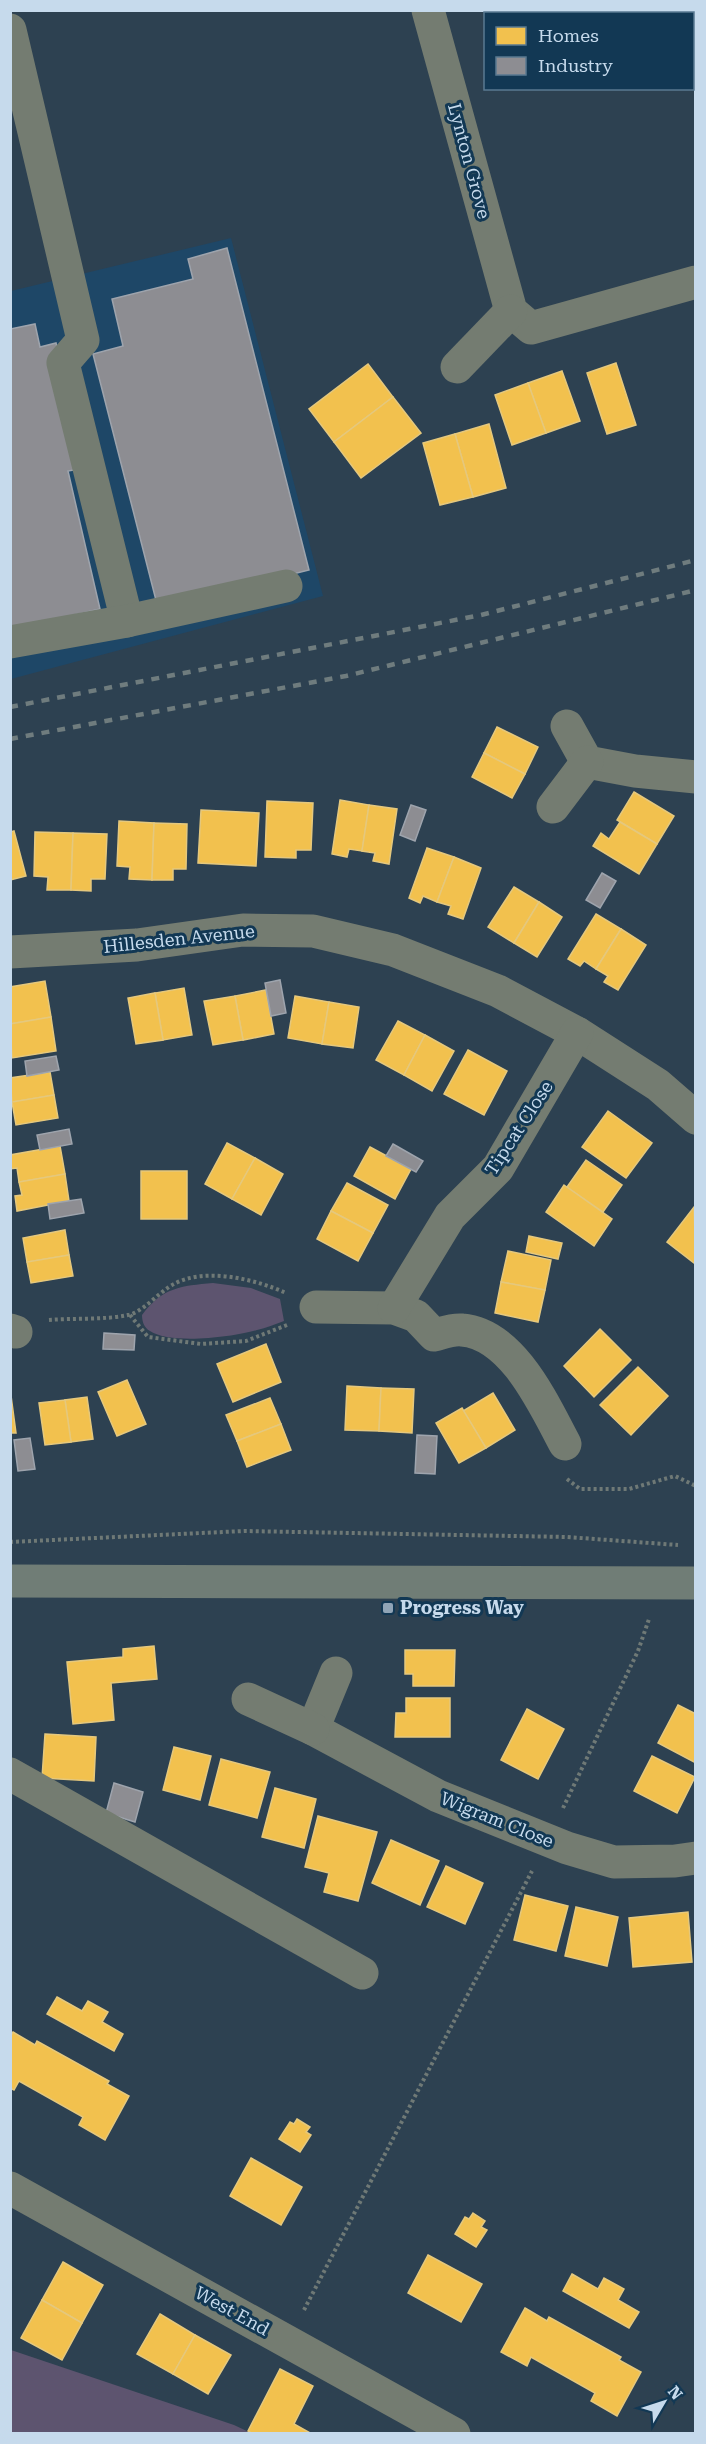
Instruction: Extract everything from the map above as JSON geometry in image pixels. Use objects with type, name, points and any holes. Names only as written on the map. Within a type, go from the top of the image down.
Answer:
[{"type":"main road","points":[[10,1581],[696,1583]]},
{"type":"street","name":"Lynton Grove","points":[[428,10],[511,311]]},
{"type":"street","points":[[10,30],[83,340],[63,363],[127,621]]},
{"type":"street","points":[[457,367],[511,311],[531,328],[696,282]]},
{"type":"street","points":[[10,642],[127,621],[286,586]]},
{"type":"street","points":[[567,726],[587,762]]},
{"type":"street","points":[[587,762],[635,771],[696,777]]},
{"type":"street","points":[[553,807],[587,762]]},
{"type":"street","name":"Hillesden Avenue","points":[[10,952],[137,945],[243,930],[313,931],[393,950],[498,990],[577,1033],[658,1085],[696,1118]]},
{"type":"street","name":"Tipcat Close","points":[[394,1308],[450,1216],[498,1168],[577,1033]]},
{"type":"street","points":[[316,1307],[394,1308],[416,1317],[434,1335],[461,1330],[484,1336],[513,1359],[538,1394],[565,1444]]},
{"type":"street","points":[[313,1729],[336,1673]]},
{"type":"street","name":"Wigram Close","points":[[248,1699],[313,1729],[438,1796],[548,1840],[614,1862],[675,1862],[696,1858]]},
{"type":"street","points":[[10,1774],[362,1973]]},
{"type":"street","name":"West End","points":[[10,2188],[454,2433]]},
{"type":"path","points":[[13,1331],[49,1320],[130,1315],[174,1284],[195,1277],[220,1275],[273,1287],[316,1307]]},
{"type":"path","points":[[130,1315],[148,1338],[201,1344],[246,1341],[287,1325],[316,1307]]},
{"type":"path","points":[[10,1542],[244,1531],[567,1537],[673,1544],[686,1547]]},
{"type":"path","points":[[288,2342],[548,1840],[638,1651],[652,1611]]},
{"type":"shaded area","points":[[231,238],[323,596],[11,679],[11,291]]},
{"type":"shaded area","points":[[213,1283],[251,1288],[280,1299],[284,1321],[246,1333],[187,1339],[160,1335],[148,1330],[145,1326],[142,1315],[165,1293],[191,1285]]},
{"type":"shaded area","points":[[11,2350],[234,2425],[251,2433],[11,2433]]},
{"type":"building: Homes","points":[[616,363],[636,425],[607,434],[587,373]]},
{"type":"building: Homes","points":[[368,364],[393,397],[334,442],[309,409]]},
{"type":"building: Homes","points":[[562,371],[580,421],[546,433],[528,383]]},
{"type":"building: Homes","points":[[528,383],[546,433],[512,445],[495,395]]},
{"type":"building: Homes","points":[[393,397],[421,433],[361,478],[334,442]]},
{"type":"building: Homes","points":[[489,424],[506,488],[473,497],[455,434]]},
{"type":"building: Homes","points":[[455,434],[473,497],[440,505],[423,443]]},
{"type":"building: Homes","points":[[497,727],[538,747],[525,774],[484,753]]},
{"type":"building: Homes","points":[[484,753],[525,774],[512,798],[472,777]]},
{"type":"building: Homes","points":[[634,792],[674,816],[657,844],[617,820]]},
{"type":"building: Homes","points":[[340,800],[369,805],[362,851],[349,849],[347,857],[332,854]]},
{"type":"building: Homes","points":[[267,801],[313,803],[311,850],[296,850],[296,858],[265,857]]},
{"type":"building: Homes","points":[[369,805],[397,809],[389,864],[373,861],[375,853],[362,851]]},
{"type":"building: Homes","points":[[201,810],[259,813],[256,866],[198,863]]},
{"type":"building: Homes","points":[[119,821],[154,823],[152,880],[129,879],[130,867],[117,866]]},
{"type":"building: Homes","points":[[620,822],[657,844],[639,874],[593,846],[601,833],[609,839]]},
{"type":"building: Homes","points":[[154,823],[187,824],[186,869],[173,869],[173,880],[152,880]]},
{"type":"building: Homes","points":[[14,831],[26,876],[10,880],[10,832]]},
{"type":"building: Homes","points":[[35,832],[73,833],[71,890],[47,890],[48,877],[34,876]]},
{"type":"building: Homes","points":[[73,833],[107,834],[105,879],[91,879],[91,891],[71,890]]},
{"type":"building: Homes","points":[[427,848],[454,857],[437,902],[423,896],[420,903],[409,898]]},
{"type":"building: Homes","points":[[454,857],[481,868],[463,919],[448,914],[451,906],[437,902]]},
{"type":"building: Homes","points":[[514,887],[539,902],[514,943],[488,927]]},
{"type":"building: Homes","points":[[539,902],[562,917],[537,957],[514,943]]},
{"type":"building: Homes","points":[[596,914],[621,929],[596,969],[584,961],[580,966],[568,959]]},
{"type":"building: Homes","points":[[621,929],[646,945],[618,990],[604,982],[608,976],[596,969]]},
{"type":"building: Homes","points":[[45,981],[51,1017],[10,1024],[10,987]]},
{"type":"building: Homes","points":[[184,988],[192,1035],[163,1040],[155,993]]},
{"type":"building: Homes","points":[[266,990],[274,1034],[243,1040],[235,996]]},
{"type":"building: Homes","points":[[155,993],[163,1040],[136,1044],[128,998]]},
{"type":"building: Homes","points":[[235,996],[243,1040],[213,1045],[204,1001]]},
{"type":"building: Homes","points":[[295,996],[329,1002],[322,1044],[288,1038]]},
{"type":"building: Homes","points":[[329,1002],[359,1007],[353,1048],[322,1044]]},
{"type":"building: Homes","points":[[51,1017],[56,1051],[12,1058],[10,1024]]},
{"type":"building: Homes","points":[[398,1021],[425,1035],[404,1075],[376,1060]]},
{"type":"building: Homes","points":[[425,1035],[454,1051],[432,1091],[404,1075]]},
{"type":"building: Homes","points":[[468,1050],[507,1071],[484,1115],[444,1094]]},
{"type":"building: Homes","points":[[50,1072],[54,1095],[12,1102],[10,1078]]},
{"type":"building: Homes","points":[[54,1095],[58,1118],[16,1125],[12,1102]]},
{"type":"building: Homes","points":[[608,1111],[652,1143],[626,1178],[582,1147]]},
{"type":"building: Homes","points":[[227,1143],[255,1158],[232,1199],[205,1184]]},
{"type":"building: Homes","points":[[60,1146],[65,1174],[19,1182],[17,1168],[10,1169],[10,1155]]},
{"type":"building: Homes","points":[[370,1147],[411,1169],[395,1199],[354,1176]]},
{"type":"building: Homes","points":[[255,1158],[283,1174],[261,1215],[232,1199]]},
{"type":"building: Homes","points":[[586,1160],[622,1185],[603,1212],[567,1187]]},
{"type":"building: Homes","points":[[141,1171],[187,1171],[187,1219],[141,1219]]},
{"type":"building: Homes","points":[[65,1174],[69,1201],[17,1211],[15,1196],[22,1195],[19,1182]]},
{"type":"building: Homes","points":[[347,1183],[388,1205],[373,1233],[331,1211]]},
{"type":"building: Homes","points":[[564,1185],[612,1219],[594,1246],[546,1212]]},
{"type":"building: Homes","points":[[694,1207],[696,1261],[694,1263],[667,1242]]},
{"type":"building: Homes","points":[[331,1211],[373,1233],[358,1261],[317,1239]]},
{"type":"building: Homes","points":[[65,1230],[69,1255],[27,1262],[23,1238]]},
{"type":"building: Homes","points":[[529,1236],[562,1243],[558,1259],[526,1252]]},
{"type":"building: Homes","points":[[508,1251],[551,1260],[545,1290],[501,1282]]},
{"type":"building: Homes","points":[[69,1255],[73,1276],[31,1283],[27,1262]]},
{"type":"building: Homes","points":[[501,1282],[545,1290],[538,1322],[495,1313]]},
{"type":"building: Homes","points":[[600,1329],[631,1360],[594,1397],[564,1366]]},
{"type":"building: Homes","points":[[266,1344],[281,1382],[233,1402],[217,1364]]},
{"type":"building: Homes","points":[[638,1367],[668,1396],[631,1435],[600,1405]]},
{"type":"building: Homes","points":[[127,1380],[146,1424],[117,1436],[98,1392]]},
{"type":"building: Homes","points":[[347,1386],[381,1388],[379,1431],[345,1430]]},
{"type":"building: Homes","points":[[10,1388],[16,1433],[10,1433]]},
{"type":"building: Homes","points":[[381,1388],[414,1389],[412,1433],[379,1431]]},
{"type":"building: Homes","points":[[493,1393],[515,1430],[486,1448],[463,1411]]},
{"type":"building: Homes","points":[[87,1397],[93,1439],[71,1442],[65,1400]]},
{"type":"building: Homes","points":[[270,1398],[281,1424],[237,1441],[226,1415]]},
{"type":"building: Homes","points":[[65,1400],[71,1442],[45,1445],[39,1403]]},
{"type":"building: Homes","points":[[462,1408],[486,1448],[459,1463],[436,1423]]},
{"type":"building: Homes","points":[[281,1424],[291,1450],[247,1467],[237,1441]]},
{"type":"building: Homes","points":[[154,1646],[157,1679],[111,1683],[114,1720],[73,1724],[67,1662],[123,1657],[123,1649]]},
{"type":"building: Homes","points":[[405,1650],[455,1650],[454,1686],[413,1686],[413,1674],[405,1674]]},
{"type":"building: Homes","points":[[406,1698],[450,1698],[450,1737],[395,1737],[396,1713],[406,1713]]},
{"type":"building: Homes","points":[[678,1705],[696,1714],[696,1763],[658,1743]]},
{"type":"building: Homes","points":[[527,1709],[564,1729],[538,1779],[501,1760]]},
{"type":"building: Homes","points":[[45,1734],[96,1737],[94,1781],[42,1778]]},
{"type":"building: Homes","points":[[174,1747],[211,1756],[200,1800],[163,1790]]},
{"type":"building: Homes","points":[[652,1756],[695,1777],[677,1813],[634,1791]]},
{"type":"building: Homes","points":[[221,1759],[270,1772],[257,1818],[209,1805]]},
{"type":"building: Homes","points":[[275,1788],[316,1799],[304,1848],[262,1837]]},
{"type":"building: Homes","points":[[318,1816],[377,1832],[358,1901],[324,1892],[329,1873],[305,1867]]},
{"type":"building: Homes","points":[[391,1840],[439,1861],[420,1905],[372,1883]]},
{"type":"building: Homes","points":[[446,1866],[483,1883],[465,1924],[427,1907]]},
{"type":"building: Homes","points":[[525,1895],[568,1906],[556,1951],[514,1940]]},
{"type":"building: Homes","points":[[576,1907],[618,1917],[607,1966],[565,1956]]},
{"type":"building: Homes","points":[[688,1912],[692,1962],[633,1967],[629,1918]]},
{"type":"building: Homes","points":[[57,1997],[82,2011],[88,2001],[108,2012],[102,2022],[123,2034],[114,2051],[47,2014]]},
{"type":"building: Homes","points":[[13,2032],[35,2045],[37,2041],[109,2081],[107,2084],[129,2096],[105,2140],[79,2125],[83,2117],[19,2081],[14,2090],[10,2088],[10,2037]]},
{"type":"building: Homes","points":[[297,2119],[310,2127],[306,2132],[311,2135],[300,2152],[279,2139],[290,2122],[294,2124]]},
{"type":"building: Homes","points":[[251,2158],[302,2187],[281,2225],[230,2196]]},
{"type":"building: Homes","points":[[473,2213],[485,2221],[481,2227],[487,2230],[476,2247],[455,2234],[465,2217],[469,2219]]},
{"type":"building: Homes","points":[[428,2255],[482,2284],[461,2322],[408,2293]]},
{"type":"building: Homes","points":[[63,2262],[103,2285],[82,2323],[42,2300]]},
{"type":"building: Homes","points":[[572,2274],[598,2289],[604,2278],[624,2289],[618,2300],[639,2312],[629,2328],[563,2291]]},
{"type":"building: Homes","points":[[42,2300],[82,2323],[62,2360],[21,2338]]},
{"type":"building: Homes","points":[[525,2308],[547,2321],[549,2317],[621,2357],[619,2360],[641,2372],[617,2416],[591,2401],[595,2393],[531,2357],[527,2366],[501,2352]]},
{"type":"building: Homes","points":[[160,2314],[195,2335],[173,2374],[137,2354]]},
{"type":"building: Homes","points":[[195,2335],[231,2355],[208,2394],[173,2374]]},
{"type":"building: Homes","points":[[280,2369],[313,2386],[294,2424],[312,2434],[253,2434],[248,2431]]},
{"type":"building: Industry","points":[[227,248],[309,570],[158,608],[93,354],[123,346],[112,299],[193,279],[188,259]]},
{"type":"building: Industry","points":[[35,324],[40,347],[56,343],[85,468],[68,471],[100,609],[10,630],[10,329]]},
{"type":"building: Industry","points":[[411,805],[426,810],[415,841],[400,835]]},
{"type":"building: Industry","points":[[602,873],[616,881],[600,908],[586,900]]},
{"type":"building: Industry","points":[[280,980],[286,1013],[271,1016],[265,983]]},
{"type":"building: Industry","points":[[56,1056],[59,1070],[27,1076],[25,1061]]},
{"type":"building: Industry","points":[[69,1129],[72,1144],[40,1150],[37,1135]]},
{"type":"building: Industry","points":[[393,1144],[423,1161],[416,1172],[386,1156]]},
{"type":"building: Industry","points":[[81,1199],[84,1213],[50,1219],[48,1204]]},
{"type":"building: Industry","points":[[104,1333],[135,1335],[134,1350],[103,1349]]},
{"type":"building: Industry","points":[[417,1435],[437,1436],[435,1474],[415,1473]]},
{"type":"building: Industry","points":[[30,1438],[35,1469],[18,1471],[14,1440]]},
{"type":"building: Industry","points":[[114,1783],[143,1792],[135,1822],[106,1813]]},
{"type":"railway","points":[[10,707],[481,615],[696,560]]},
{"type":"railway","points":[[10,739],[346,676],[696,590]]},
{"type":"place","name":"Progress Way","points":[[388,1608]]}]
